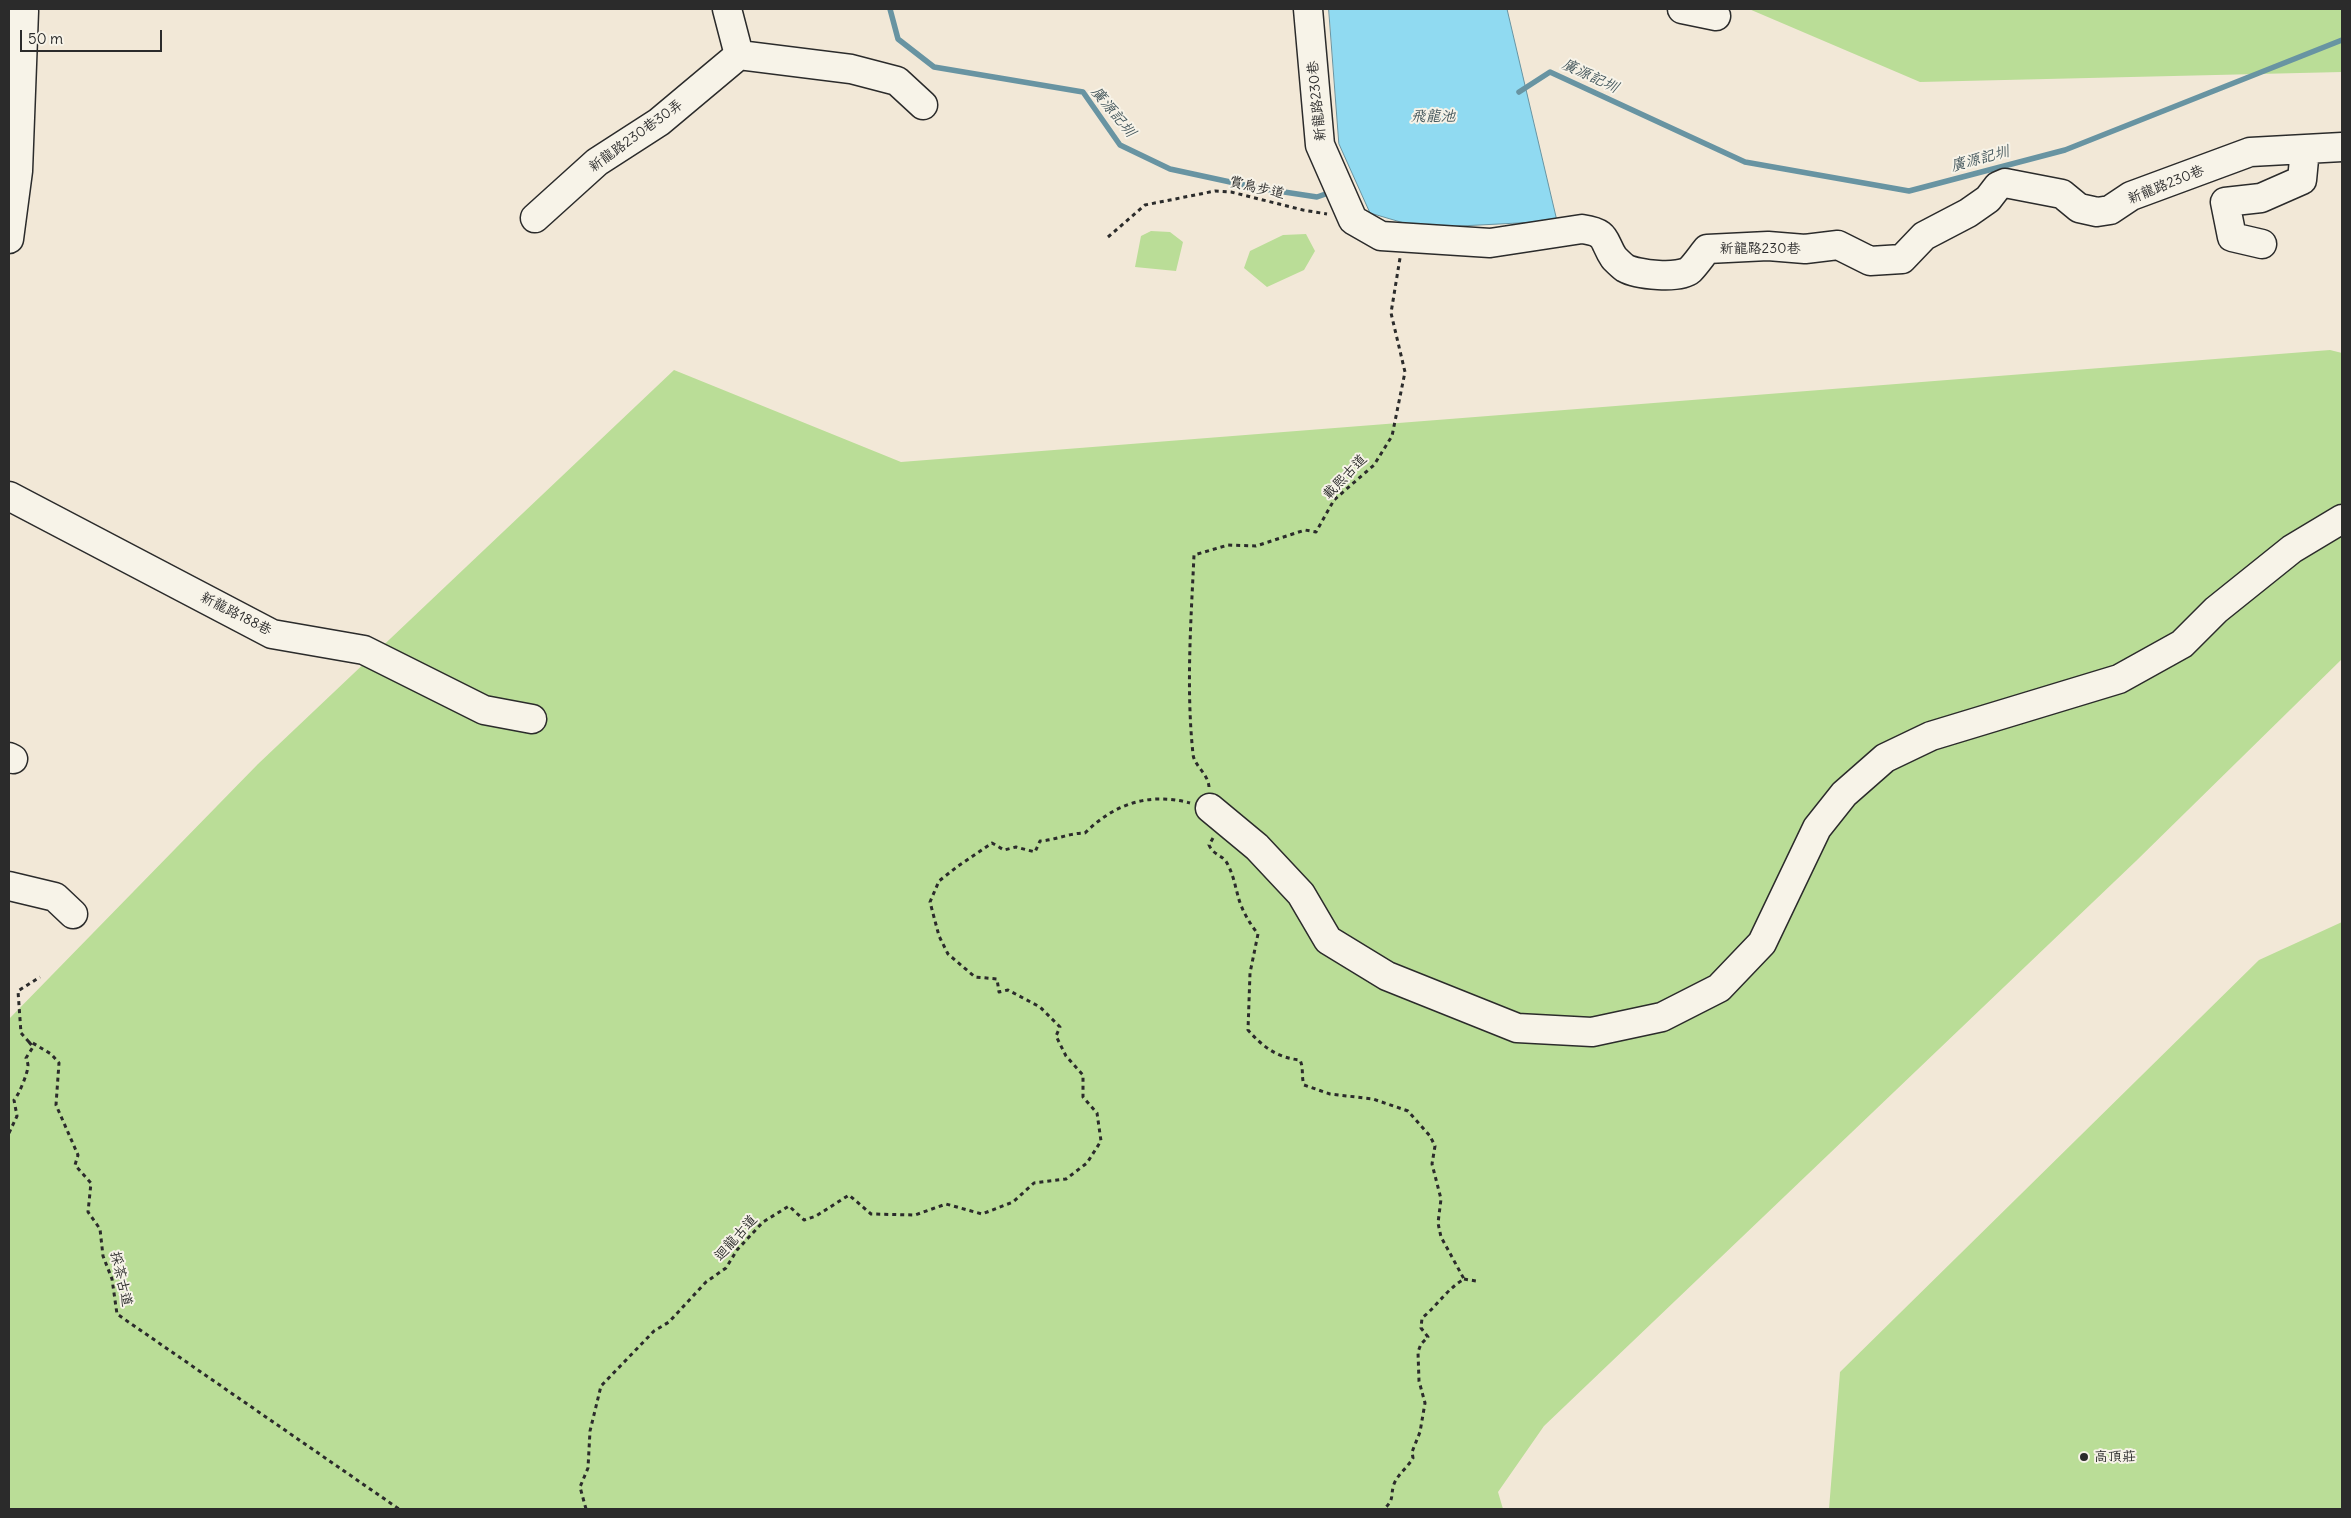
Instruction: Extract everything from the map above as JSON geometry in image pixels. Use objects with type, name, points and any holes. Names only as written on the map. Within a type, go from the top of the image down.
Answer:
[{"type":"lane","points":[[9,239],[18,171],[24,11],[22,9]]},
{"type":"lane","points":[[727,9],[739,55],[851,69],[897,81],[923,105]]},
{"type":"lane","name":"新龍路230巷","points":[[1308,9],[1320,146],[1343,199],[1381,236],[1490,243],[1582,229],[1596,231],[1606,240],[1614,258],[1625,268],[1646,275],[1684,273],[1690,270],[1707,249],[1768,246],[1805,249],[1838,245],[1870,261],[1902,259],[1924,236],[1968,213],[1988,199],[1998,186],[2005,183],[2062,194],[2079,208],[2097,212],[2110,210],[2131,196],[2250,152],[2342,148]]},
{"type":"lane","points":[[1682,9],[1716,16]]},
{"type":"lane","name":"新龍路230巷30弄","points":[[535,218],[597,162],[660,122],[739,55]]},
{"type":"lane","points":[[2262,244],[2232,237],[2225,202],[2261,198],[2302,180],[2305,149]]},
{"type":"lane","name":"新龍路188巷","points":[[9,496],[272,634],[364,650],[484,710],[532,719]]},
{"type":"lane","points":[[1210,808],[1257,847],[1301,894],[1328,940],[1387,976],[1517,1028],[1592,1032],[1662,1017],[1719,988],[1762,943],[1817,828],[1844,794],[1885,758],[1931,736],[2120,679],[2182,644],[2216,610],[2292,549],[2342,519]]},
{"type":"lane","points":[[9,886],[55,897],[73,914]]},
{"type":"path","name":"賞鳥步道","points":[[1108,237],[1145,205],[1215,191],[1343,199]]},
{"type":"path","name":"載熙古道","points":[[1210,808],[1208,778],[1193,756],[1190,664],[1194,555],[1228,545],[1256,546],[1305,530],[1316,532],[1334,500],[1374,464],[1392,436],[1405,372],[1391,313],[1404,238]]},
{"type":"path","name":"迴龍古道","points":[[586,1509],[580,1487],[588,1468],[590,1431],[601,1386],[654,1331],[669,1322],[706,1282],[726,1268],[737,1250],[762,1222],[789,1206],[804,1220],[816,1216],[849,1195],[872,1214],[914,1215],[946,1204],[982,1214],[1013,1202],[1034,1183],[1066,1179],[1087,1163],[1101,1141],[1097,1113],[1083,1097],[1083,1075],[1066,1056],[1056,1036],[1060,1027],[1040,1007],[1008,990],[999,992],[996,979],[975,977],[948,954],[939,936],[930,902],[939,881],[992,843],[1004,850],[1016,847],[1035,852],[1040,841],[1055,840],[1071,833],[1085,833],[1107,813],[1136,802],[1149,799],[1176,799],[1210,808]]},
{"type":"path","points":[[1210,808],[1213,837],[1209,845],[1212,852],[1226,860],[1250,924],[1258,934],[1250,973],[1248,1030],[1261,1044],[1272,1052],[1291,1060],[1300,1060],[1303,1067],[1301,1075],[1304,1085],[1309,1088],[1330,1094],[1373,1099],[1408,1111],[1430,1136],[1435,1146],[1432,1164],[1441,1199],[1438,1223],[1442,1237],[1464,1278]]},
{"type":"path","points":[[9,1133],[17,1116],[14,1100],[20,1095],[28,1067],[26,1055],[33,1047],[21,1033],[18,991],[40,978]]},
{"type":"path","name":"採茶古道","points":[[29,1042],[40,1046],[52,1054],[59,1063],[56,1105],[78,1155],[75,1165],[91,1183],[88,1212],[100,1230],[103,1256],[112,1279],[117,1314],[399,1509]]},
{"type":"path","points":[[1384,1509],[1393,1499],[1393,1485],[1413,1458],[1412,1452],[1420,1432],[1424,1403],[1419,1381],[1418,1352],[1421,1344],[1428,1337],[1421,1328],[1422,1318],[1433,1310],[1437,1302],[1454,1284],[1464,1278],[1476,1281]]},
{"type":"green space","points":[[1749,9],[2342,9],[2342,72],[1920,82]]},
{"type":"green space","points":[[1151,231],[1170,232],[1183,242],[1176,271],[1135,267],[1141,236]]},
{"type":"green space","points":[[1306,234],[1315,251],[1304,270],[1267,287],[1244,268],[1250,251],[1283,235]]},
{"type":"green space","points":[[2330,350],[2342,353],[2342,659],[2136,861],[1544,1426],[1498,1492],[1503,1509],[9,1509],[9,1019],[258,764],[674,370],[901,462]]},
{"type":"green space","points":[[2342,922],[2342,1509],[1829,1509],[1840,1372],[2259,960]]},
{"type":"water","name":"飛龍池","points":[[1329,9],[1507,9],[1557,221],[1421,228],[1370,213],[1339,144]]},
{"type":"waterway","name":"廣源記圳","points":[[890,9],[898,39],[934,67],[1083,92],[1120,145],[1170,169],[1258,188],[1317,197],[1334,191]]},
{"type":"waterway","name":"廣源記圳","points":[[1519,92],[1550,72],[1745,162],[1909,191],[2065,150],[2342,40]]},
{"type":"place","name":"高頂莊","points":[[2084,1457]]}]
